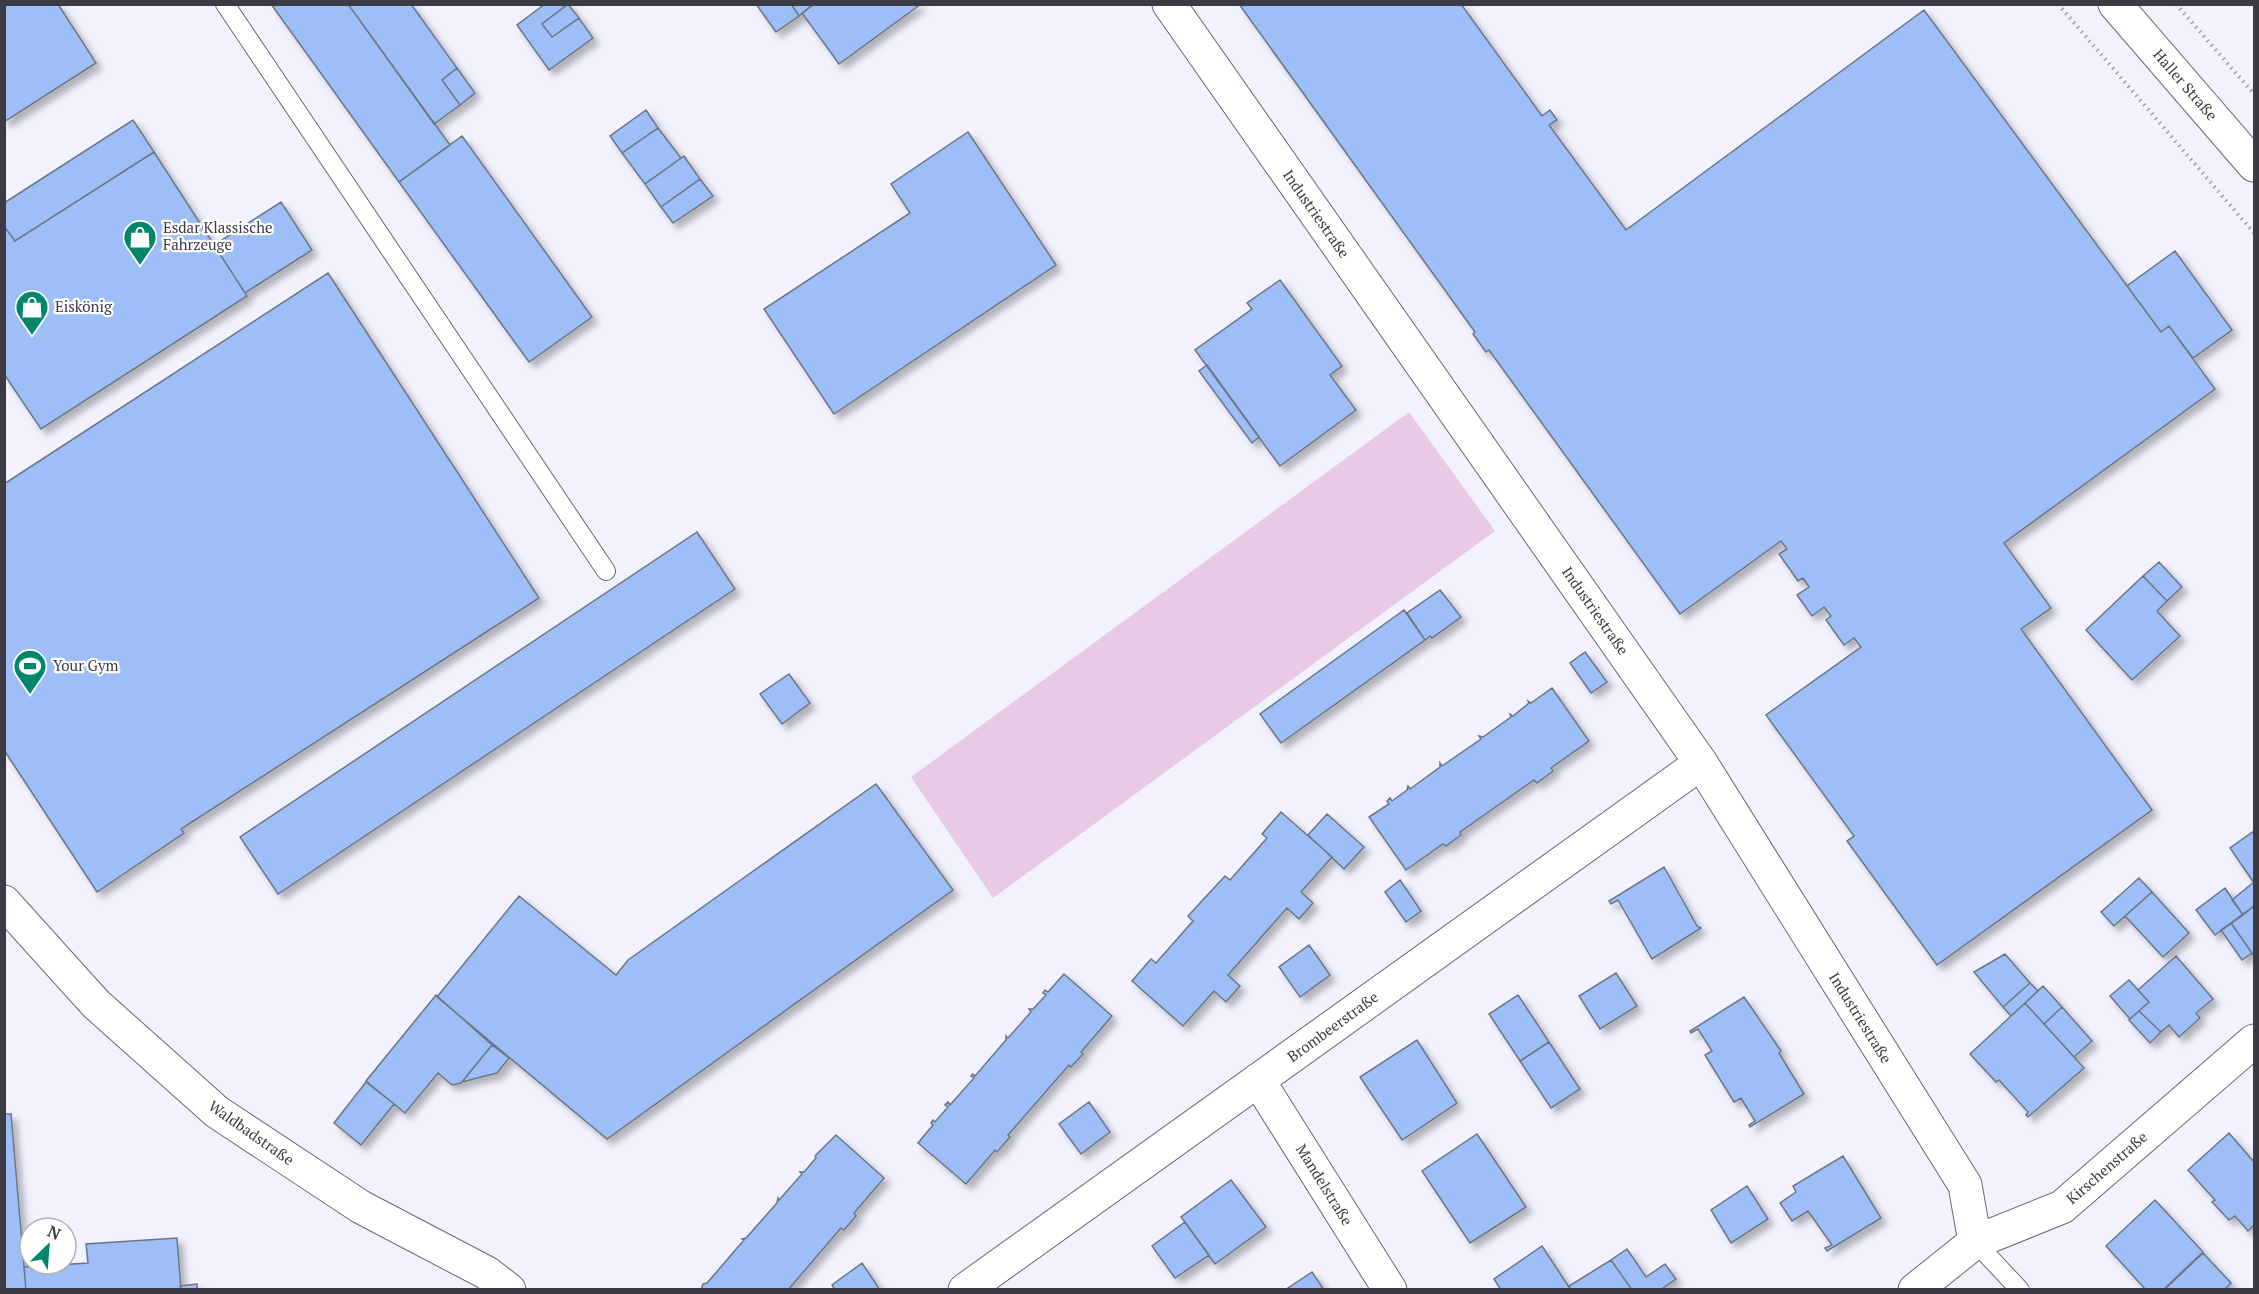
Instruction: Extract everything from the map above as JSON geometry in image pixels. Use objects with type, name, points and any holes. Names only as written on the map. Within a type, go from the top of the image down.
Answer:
[{"type":"street","name":"Industriestraße","points":[[1169,4],[1701,764],[1965,1185],[1975,1242]]},
{"type":"street","name":"Haller Straße","points":[[2115,4],[2254,165]]},
{"type":"street","name":"Brombeerstraße","points":[[965,1290],[1701,764]]},
{"type":"street","name":"Waldbadstraße","points":[[4,902],[96,1005],[217,1112],[361,1207],[487,1272],[509,1290]]},
{"type":"street","name":"Kirschenstraße","points":[[1915,1290],[1975,1242],[2062,1207],[2254,1041]]},
{"type":"street","name":"Mandelstraße","points":[[1258,1080],[1390,1290]]},
{"type":"lane","points":[[225,4],[606,571]]},
{"type":"lane","points":[[1975,1242],[2020,1290]]},
{"type":"path","points":[[2058,4],[2254,233]]},
{"type":"path","points":[[2176,4],[2254,94]]},
{"type":"shaded area","points":[[1409,412],[1495,531],[993,898],[911,777]]},
{"type":"building","points":[[4,4],[58,4],[96,63],[4,122]]},
{"type":"building","points":[[271,4],[348,4],[450,145],[399,182]]},
{"type":"building","points":[[348,4],[411,4],[457,68],[442,80],[460,105],[434,124]]},
{"type":"building","points":[[545,4],[568,4],[542,24],[552,37],[579,18],[593,38],[549,70],[517,25]]},
{"type":"building","points":[[568,4],[579,18],[552,37],[542,24]]},
{"type":"building","points":[[756,4],[791,4],[799,16],[776,32]]},
{"type":"building","points":[[791,4],[814,4],[799,16]]},
{"type":"building","points":[[814,4],[921,4],[839,64],[802,13]]},
{"type":"building","points":[[1239,4],[1461,4],[1542,116],[1550,110],[1557,120],[1549,125],[1626,230],[1924,10],[2161,332],[2169,326],[2215,389],[2004,543],[2051,608],[2021,629],[2152,810],[1937,965],[1847,841],[1854,836],[1766,715],[1861,647],[1854,638],[1844,645],[1826,620],[1831,616],[1824,607],[1812,616],[1797,595],[1809,587],[1803,578],[1798,581],[1779,554],[1787,549],[1781,541],[1680,614],[1489,350],[1486,352],[1473,334],[1475,332]]},
{"type":"building","points":[[457,68],[475,93],[460,105],[442,80]]},
{"type":"building","points":[[646,110],[658,128],[622,153],[610,136]]},
{"type":"building","points":[[133,120],[154,152],[15,241],[4,226],[4,203]]},
{"type":"building","points":[[658,128],[681,158],[645,184],[622,153]]},
{"type":"building","points":[[968,132],[1056,265],[834,414],[764,309],[910,213],[891,184]]},
{"type":"building","points":[[462,136],[592,317],[529,362],[399,182]]},
{"type":"building","points":[[154,152],[247,296],[41,429],[4,374],[4,226],[15,241]]},
{"type":"building","points":[[684,156],[700,179],[661,207],[645,184]]},
{"type":"building","points":[[700,179],[713,196],[673,223],[661,207]]},
{"type":"building","points":[[281,202],[312,250],[245,293],[214,245]]},
{"type":"building","points":[[2175,251],[2232,330],[2193,358],[2169,326],[2161,332],[2127,286]]},
{"type":"building","points":[[328,273],[539,598],[181,829],[184,833],[97,892],[4,750],[4,484]]},
{"type":"building","points":[[1280,280],[1342,366],[1330,375],[1356,410],[1280,466],[1195,350],[1252,309],[1247,303]]},
{"type":"building","points":[[1207,365],[1259,437],[1252,443],[1199,371]]},
{"type":"building","points":[[697,532],[735,589],[278,894],[240,837]]},
{"type":"building","points":[[2159,562],[2182,587],[2167,601],[2143,576]]},
{"type":"building","points":[[2143,576],[2167,601],[2157,611],[2180,636],[2132,680],[2086,630]]},
{"type":"building","points":[[1440,590],[1461,617],[1432,638],[1430,636],[1425,640],[1407,613]]},
{"type":"building","points":[[1404,610],[1425,640],[1281,743],[1260,714]]},
{"type":"building","points":[[1585,652],[1607,682],[1591,693],[1570,663]]},
{"type":"building","points":[[789,674],[810,703],[782,724],[760,694]]},
{"type":"building","points":[[1552,688],[1589,741],[1551,768],[1553,771],[1537,783],[1534,780],[1460,832],[1461,835],[1446,846],[1443,844],[1406,870],[1369,817],[1389,804],[1387,801],[1390,798],[1392,801],[1407,790],[1408,786],[1410,789],[1440,767],[1440,763],[1442,766],[1481,739],[1479,736],[1483,737],[1511,717],[1510,714],[1513,716],[1529,703],[1528,701],[1531,703]]},
{"type":"building","points":[[876,784],[953,890],[607,1139],[437,997],[519,896],[616,975],[628,960]]},
{"type":"building","points":[[1281,812],[1332,857],[1301,892],[1313,903],[1299,919],[1287,908],[1228,975],[1240,986],[1226,1002],[1214,991],[1183,1026],[1132,981],[1151,959],[1156,963],[1193,921],[1188,916],[1225,876],[1230,880],[1267,838],[1262,834]]},
{"type":"building","points":[[1327,814],[1364,847],[1344,869],[1308,835]]},
{"type":"building","points":[[2254,831],[2254,883],[2230,848]]},
{"type":"building","points":[[1664,867],[1697,926],[1701,928],[1652,959],[1618,900],[1611,904],[1609,901]]},
{"type":"building","points":[[2139,878],[2152,892],[2114,926],[2101,912]]},
{"type":"building","points":[[1400,880],[1421,911],[1406,922],[1385,892]]},
{"type":"building","points":[[2254,882],[2254,906],[2243,915],[2232,900]]},
{"type":"building","points":[[2225,888],[2243,915],[2215,935],[2196,910]]},
{"type":"building","points":[[2152,892],[2189,933],[2163,957],[2125,916]]},
{"type":"building","points":[[2254,906],[2254,956],[2231,923]]},
{"type":"building","points":[[2231,923],[2252,953],[2242,960],[2221,930]]},
{"type":"building","points":[[1309,945],[1330,975],[1300,997],[1279,967]]},
{"type":"building","points":[[2005,954],[2030,983],[2003,1007],[1974,972]]},
{"type":"building","points":[[2176,956],[2213,999],[2196,1013],[2200,1018],[2179,1037],[2169,1025],[2161,1032],[2139,1011],[2149,1002],[2138,990]]},
{"type":"building","points":[[1616,973],[1637,1006],[1600,1029],[1579,996]]},
{"type":"building","points":[[1064,974],[1112,1016],[1081,1052],[1083,1054],[1071,1067],[1069,1065],[1008,1135],[1010,1137],[997,1152],[995,1150],[966,1184],[918,1143],[933,1125],[931,1123],[933,1120],[935,1122],[948,1107],[945,1105],[948,1102],[950,1105],[974,1078],[971,1076],[973,1074],[975,1076],[1006,1040],[1006,1036],[1008,1038],[1031,1012],[1029,1009],[1033,1009],[1046,995],[1043,993],[1045,990],[1048,992]]},
{"type":"building","points":[[2129,980],[2149,1002],[2130,1019],[2110,996]]},
{"type":"building","points":[[2030,983],[2038,991],[2011,1016],[2003,1007]]},
{"type":"building","points":[[2043,986],[2062,1007],[2044,1024],[2025,1003]]},
{"type":"building","points":[[436,995],[492,1045],[461,1083],[452,1085],[438,1073],[405,1113],[366,1081]]},
{"type":"building","points":[[1518,995],[1549,1042],[1520,1061],[1489,1014]]},
{"type":"building","points":[[1744,997],[1781,1051],[1779,1053],[1804,1094],[1750,1127],[1749,1125],[1755,1121],[1741,1098],[1734,1102],[1705,1055],[1712,1051],[1698,1029],[1691,1033],[1690,1031]]},
{"type":"building","points":[[2025,1003],[2084,1068],[2028,1117],[2026,1115],[2028,1112],[1999,1080],[1996,1082],[1970,1054]]},
{"type":"building","points":[[2062,1007],[2092,1041],[2074,1057],[2044,1024]]},
{"type":"building","points":[[2139,1011],[2161,1032],[2150,1043],[2129,1020]]},
{"type":"building","points":[[1417,1040],[1457,1103],[1402,1140],[1360,1077]]},
{"type":"building","points":[[1549,1042],[1580,1089],[1551,1108],[1520,1061]]},
{"type":"building","points":[[492,1045],[509,1058],[497,1073],[462,1082]]},
{"type":"building","points":[[366,1082],[394,1104],[361,1145],[334,1123]]},
{"type":"building","points":[[1089,1102],[1110,1132],[1081,1154],[1059,1124]]},
{"type":"building","points":[[4,1114],[11,1114],[20,1216],[18,1276],[25,1276],[26,1290],[4,1290]]},
{"type":"building","points":[[2229,1133],[2254,1162],[2254,1225],[2248,1231],[2235,1216],[2229,1220],[2212,1202],[2215,1200],[2188,1170]]},
{"type":"building","points":[[1477,1134],[1526,1207],[1470,1243],[1422,1171]]},
{"type":"building","points":[[836,1135],[884,1178],[854,1213],[856,1216],[844,1230],[841,1228],[788,1290],[701,1290],[703,1284],[707,1283],[744,1240],[742,1239],[746,1238],[777,1203],[778,1198],[779,1200],[802,1174],[800,1172],[804,1172],[816,1158],[815,1156]]},
{"type":"building","points":[[1843,1156],[1881,1218],[1827,1251],[1825,1248],[1832,1245],[1808,1211],[1792,1221],[1780,1203],[1796,1192],[1793,1186]]},
{"type":"building","points":[[1231,1180],[1266,1227],[1215,1264],[1181,1217]]},
{"type":"building","points":[[1747,1186],[1768,1219],[1731,1243],[1711,1210]]},
{"type":"building","points":[[2155,1200],[2203,1252],[2163,1290],[2146,1290],[2106,1246]]},
{"type":"building","points":[[1185,1222],[1209,1255],[1175,1278],[1152,1246]]},
{"type":"building","points":[[177,1238],[181,1290],[26,1290],[25,1276],[78,1276],[78,1264],[88,1263],[86,1244]]},
{"type":"building","points":[[1542,1246],[1571,1290],[1501,1290],[1494,1279]]},
{"type":"building","points":[[1627,1249],[1646,1277],[1665,1264],[1676,1279],[1660,1290],[1632,1290],[1611,1260]]},
{"type":"building","points":[[2203,1253],[2231,1283],[2224,1290],[2164,1290]]},
{"type":"building","points":[[1611,1260],[1632,1290],[1571,1290],[1569,1286]]},
{"type":"building","points":[[862,1263],[880,1290],[835,1290],[832,1285]]},
{"type":"building","points":[[1312,1272],[1324,1290],[1285,1290]]},
{"type":"building","points":[[197,1284],[197,1290],[181,1290],[180,1286]]},
{"type":"place","name":"Esdar Klassische Fahrzeuge","points":[[140,266]]},
{"type":"place","name":"Eiskönig","points":[[32,336]]},
{"type":"place","name":"Your Gym","points":[[30,695]]}]
